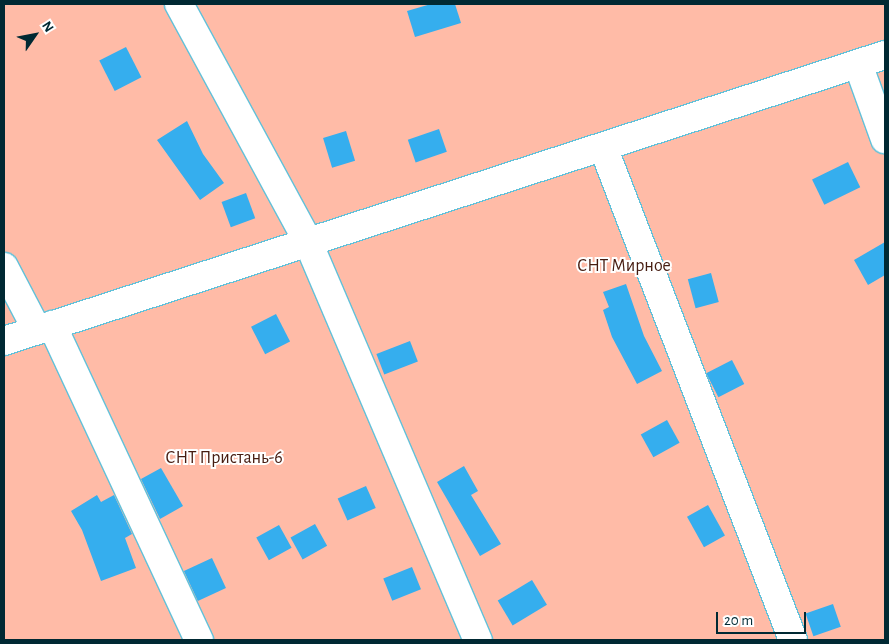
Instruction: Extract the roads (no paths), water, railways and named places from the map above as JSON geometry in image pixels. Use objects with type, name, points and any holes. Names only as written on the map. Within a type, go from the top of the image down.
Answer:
[{"type":"street","points":[[179,4],[308,242],[478,640]]},
{"type":"street","points":[[4,341],[885,55]]},
{"type":"street","points":[[858,64],[885,139]]},
{"type":"street","points":[[602,147],[793,640]]},
{"type":"street","points":[[4,267],[44,328],[198,640]]},
{"type":"park label","name":"СНТ Мирное","points":[[624,266]]},
{"type":"park label","name":"СНТ Пристань-6","points":[[224,458]]}]
